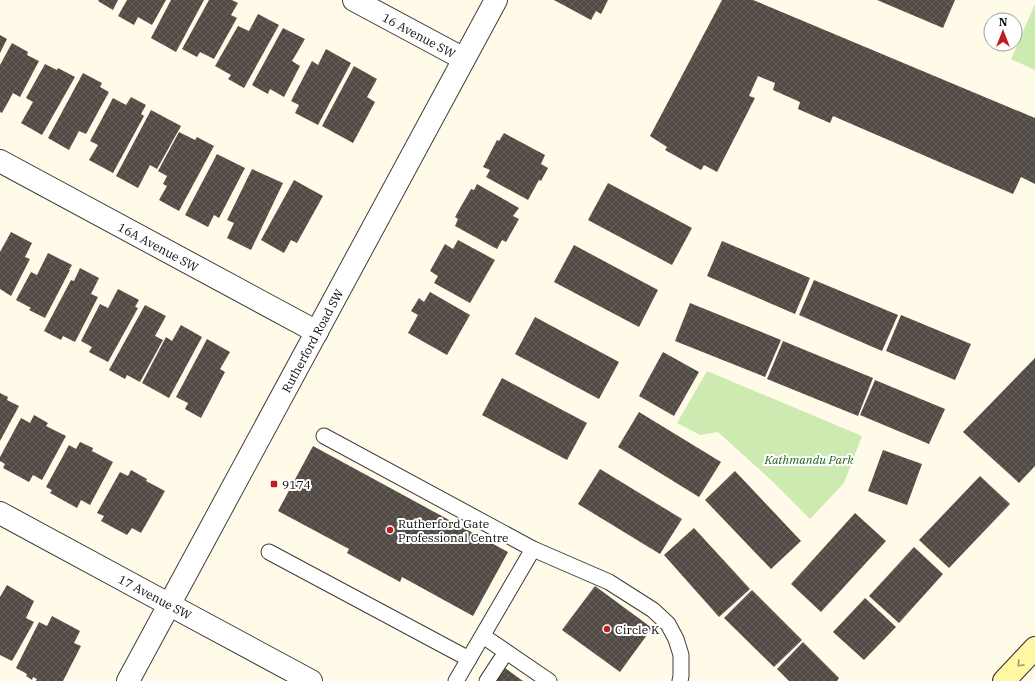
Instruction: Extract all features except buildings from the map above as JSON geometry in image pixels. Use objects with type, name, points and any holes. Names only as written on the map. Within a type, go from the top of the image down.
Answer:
[{"type":"main road","points":[[1004,681],[1035,648]]},
{"type":"street","name":"16 Avenue SW","points":[[354,0],[464,60]]},
{"type":"street","name":"Rutherford Road SW","points":[[128,681],[496,0]]},
{"type":"street","name":"16A Avenue SW","points":[[0,161],[317,332]]},
{"type":"street","name":"17 Avenue SW","points":[[0,513],[311,681]]},
{"type":"lane","points":[[324,436],[533,549],[609,582],[653,610],[668,624],[676,639],[681,655],[680,681]]},
{"type":"lane","points":[[456,681],[533,549]]},
{"type":"lane","points":[[269,552],[469,659]]},
{"type":"lane","points":[[483,636],[506,652],[532,676],[549,681]]},
{"type":"lane","points":[[487,681],[506,652]]},
{"type":"green space","points":[[1035,4],[1035,70],[1011,59],[1014,52],[1023,52],[1023,32]]},
{"type":"green space","name":"Kathmandu Park","points":[[707,371],[862,436],[844,483],[810,519],[773,482],[718,432],[700,435],[677,423]]},
{"type":"place","name":"9174","points":[[274,484]]},
{"type":"place","name":"Rutherford Gate Professional Centre","points":[[390,530]]},
{"type":"place","name":"Circle K","points":[[607,629]]}]
